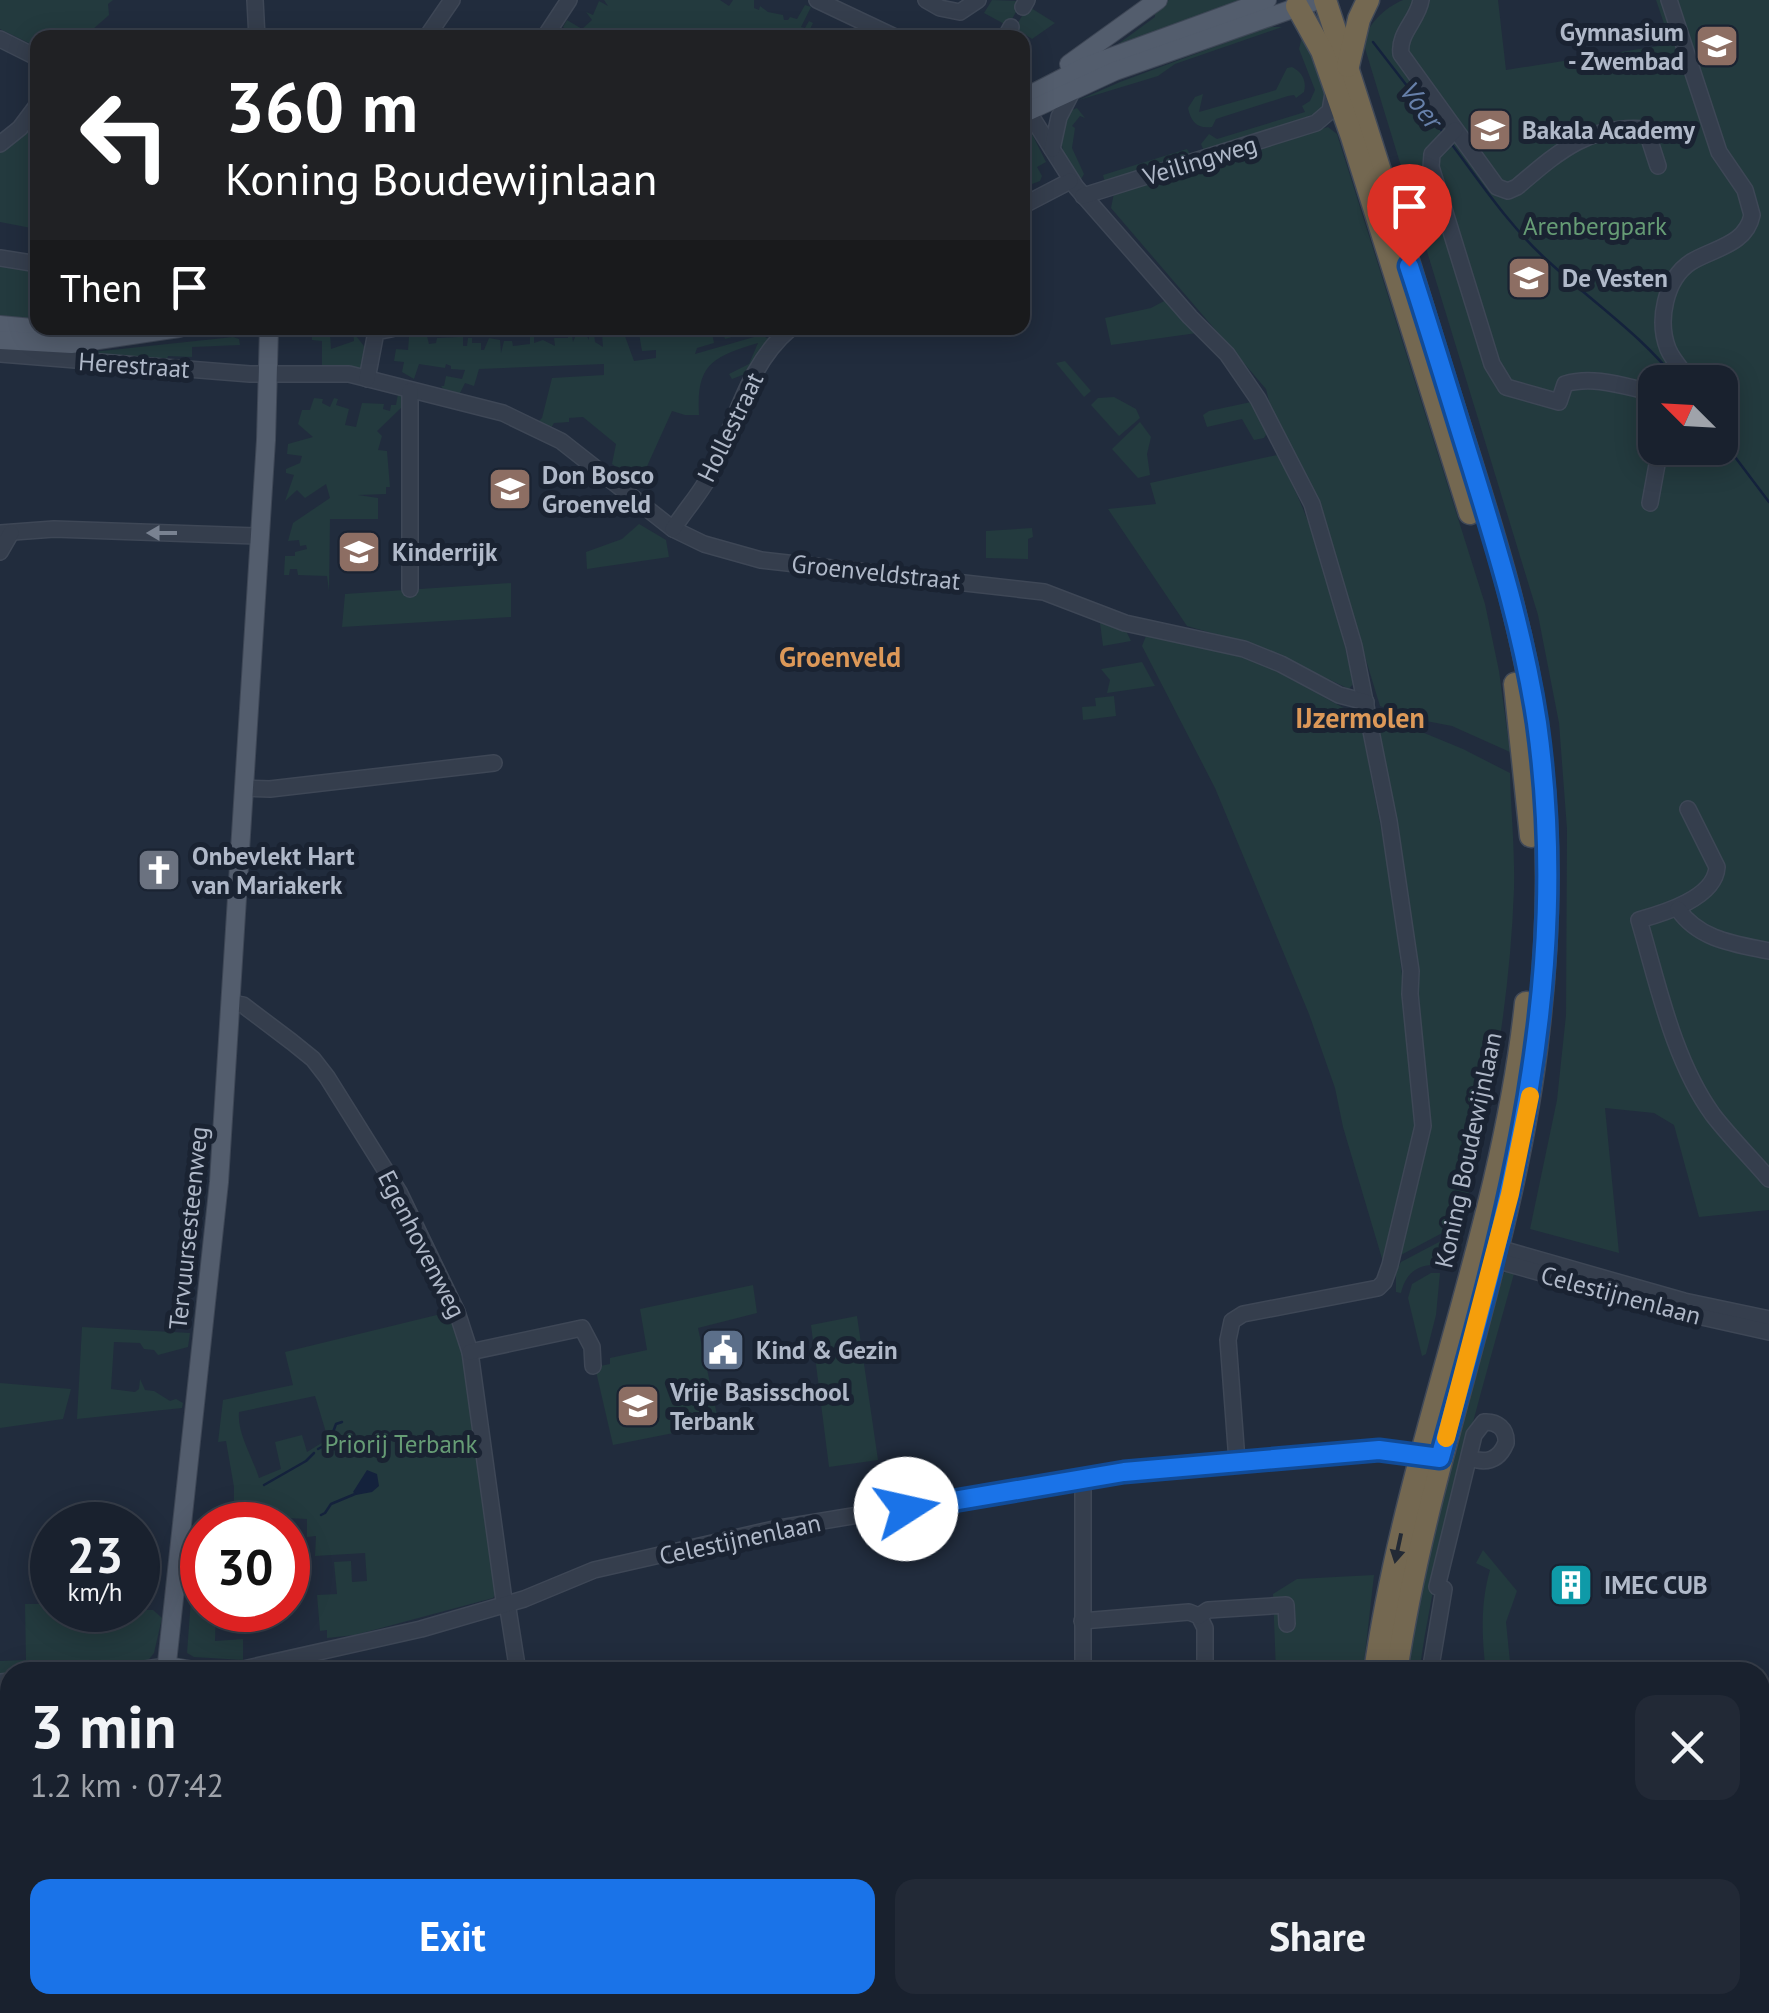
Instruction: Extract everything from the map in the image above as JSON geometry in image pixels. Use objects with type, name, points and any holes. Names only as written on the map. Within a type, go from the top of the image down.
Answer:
[{"type":"highway","points":[[1341,75],[1368,0]]},
{"type":"highway","name":"Koning Boudewijnlaan","points":[[1308,2],[1322,50],[1341,75],[1504,570],[1539,740],[1547,884],[1544,978],[1527,1115],[1389,1589],[1377,1662]]},
{"type":"highway","name":"Koning Boudewijnlaan","points":[[1341,75],[1352,137],[1499,606],[1522,735],[1534,878],[1528,981],[1486,1251]]},
{"type":"highway","name":"Koning Boudewijnlaan","points":[[1398,1662],[1430,1456]]},
{"type":"main road","points":[[1030,96],[1158,0]]},
{"type":"main road","points":[[1030,96],[1144,45],[1267,0]]},
{"type":"main road","points":[[1030,108],[1075,87],[1308,2]]},
{"type":"main road","points":[[0,326],[30,328]]},
{"type":"main road","points":[[0,340],[71,344],[132,335]]},
{"type":"main road","name":"Tervuursesteenweg","points":[[168,1662],[219,1182],[269,335]]},
{"type":"street","points":[[255,0],[256,30]]},
{"type":"street","points":[[431,30],[452,0]]},
{"type":"street","points":[[549,30],[570,0]]},
{"type":"street","points":[[817,0],[880,30]]},
{"type":"street","points":[[926,0],[960,12],[978,0]]},
{"type":"street","points":[[1422,0],[1400,49],[1447,137],[1502,190],[1517,188],[1566,147],[1611,131],[1646,129],[1658,166]]},
{"type":"street","points":[[1668,0],[1718,152],[1748,198],[1752,215],[1740,237],[1691,262],[1670,288],[1664,326],[1668,350],[1679,365]]},
{"type":"street","points":[[0,39],[30,54]]},
{"type":"street","points":[[1316,123],[1330,111],[1341,75]]},
{"type":"street","points":[[1052,149],[1059,116],[1075,87]]},
{"type":"street","points":[[0,144],[30,115]]},
{"type":"street","points":[[1030,117],[1083,196],[1228,354],[1258,400],[1312,504],[1344,609],[1389,821],[1411,968],[1423,1126],[1386,1278],[1375,1290],[1243,1314],[1232,1322],[1228,1340],[1237,1461]]},
{"type":"street","points":[[1316,123],[1332,124],[1352,137]]},
{"type":"street","name":"Veilingweg","points":[[1083,196],[1316,123]]},
{"type":"street","points":[[1447,137],[1432,154],[1432,167],[1492,364],[1506,386],[1559,402],[1565,384],[1588,380],[1638,390]]},
{"type":"street","points":[[1030,202],[1070,180]]},
{"type":"street","points":[[0,258],[30,263]]},
{"type":"street","points":[[367,379],[375,335]]},
{"type":"street","name":"Hollestraat","points":[[674,529],[706,482],[760,363],[782,335]]},
{"type":"street","name":"Herestraat","points":[[0,354],[269,374]]},
{"type":"street","name":"Groenveldstraat","points":[[269,374],[349,374],[502,413],[549,434],[674,529],[704,544],[761,560],[1044,592],[1125,622],[1244,648],[1338,695],[1366,702]]},
{"type":"street","points":[[410,391],[410,589]]},
{"type":"street","points":[[1650,502],[1657,465]]},
{"type":"street","points":[[0,552],[6,533],[54,529],[260,536]]},
{"type":"street","points":[[243,788],[286,788],[494,764]]},
{"type":"street","points":[[1688,809],[1717,867],[1716,875],[1711,884],[1678,909],[1639,920],[1691,1076],[1713,1114],[1769,1179]]},
{"type":"street","points":[[1678,909],[1708,935],[1769,951]]},
{"type":"street","name":"Egenhovenweg","points":[[232,1003],[243,1005],[292,1042],[327,1077],[399,1192],[466,1330],[516,1662]]},
{"type":"street","name":"Celestijnenlaan","points":[[1486,1251],[1769,1319]]},
{"type":"street","name":"Celestijnenlaan","points":[[1486,1251],[1684,1313],[1769,1332]]},
{"type":"street","points":[[470,1352],[582,1328],[592,1347],[593,1366]]},
{"type":"street","name":"Celestijnenlaan","points":[[274,1662],[421,1629],[506,1604],[594,1570],[774,1530],[1083,1477],[1379,1450],[1430,1456]]},
{"type":"street","points":[[1432,1662],[1444,1589],[1437,1588],[1469,1458]]},
{"type":"street","points":[[1083,1477],[1083,1662]]},
{"type":"street","points":[[1199,1616],[1208,1610],[1290,1605],[1287,1624]]},
{"type":"street","points":[[1082,1621],[1189,1612],[1199,1616],[1204,1628],[1205,1662]]},
{"type":"green space","points":[[0,0],[113,0],[108,4],[109,15],[92,30],[30,30],[30,44],[0,29]]},
{"type":"green space","points":[[604,0],[720,0],[729,6],[733,0],[754,0],[754,8],[759,10],[760,6],[788,20],[797,19],[805,5],[811,7],[801,27],[805,28],[809,21],[813,23],[812,30],[567,30],[563,27],[567,20],[582,29],[592,20],[586,12],[593,15],[599,1],[608,6]]},
{"type":"green space","points":[[992,0],[1018,1],[1020,5],[1008,26],[984,13]]},
{"type":"green space","points":[[1169,0],[1247,0],[1122,46],[1062,73],[1103,48],[1104,52],[1110,50],[1155,17],[1155,8]]},
{"type":"green space","name":"Arenbergpark","points":[[1403,0],[1498,0],[1506,70],[1671,44],[1656,0],[1769,0],[1769,1210],[1699,1217],[1674,1125],[1654,1113],[1605,1108],[1619,1253],[1530,1229],[1557,1100],[1566,1015],[1567,829],[1559,723],[1538,615],[1364,45],[1372,24]]},
{"type":"green space","points":[[1031,8],[1055,23],[1032,39],[1030,30],[1015,28],[1026,9]]},
{"type":"green space","points":[[1268,27],[1282,27],[1175,64],[1158,76],[1079,100],[1120,82]]},
{"type":"green space","points":[[1303,33],[1329,100],[1325,112],[1204,151],[1201,144],[1209,134],[1217,139],[1305,112],[1302,106],[1310,101],[1315,90],[1299,49]]},
{"type":"green space","points":[[1292,67],[1305,84],[1304,92],[1296,98],[1288,96],[1216,119],[1212,127],[1199,126],[1191,117],[1188,108],[1195,97],[1203,94],[1199,112],[1276,90],[1287,68]]},
{"type":"green space","points":[[1077,108],[1085,118],[1080,116],[1072,126],[1072,148],[1084,174],[1080,181],[1064,156],[1062,142],[1066,112]]},
{"type":"green space","points":[[30,116],[30,228],[0,222],[0,148]]},
{"type":"green space","points":[[1328,127],[1337,134],[1485,604],[1510,752],[1452,726],[1410,718],[1380,706],[1316,496],[1271,409],[1266,389],[1111,208],[1114,193]]},
{"type":"green space","points":[[1030,130],[1046,162],[1037,167],[1042,176],[1040,181],[1032,184],[1030,145]]},
{"type":"green space","points":[[1187,149],[1191,156],[1105,183],[1103,175]]},
{"type":"green space","points":[[0,265],[30,268],[30,319],[0,315]]},
{"type":"green space","points":[[1166,300],[1197,333],[1111,345],[1105,318],[1151,308]]},
{"type":"green space","points":[[312,335],[330,335],[331,349],[354,341],[355,335],[367,350],[364,370],[322,368],[322,341],[312,340]]},
{"type":"green space","points":[[427,335],[429,344],[436,343],[437,338],[463,335],[463,346],[472,338],[472,343],[481,343],[481,350],[489,338],[500,340],[501,353],[504,341],[512,341],[513,346],[530,344],[530,335],[534,335],[534,343],[543,340],[555,346],[554,338],[572,335],[573,342],[575,337],[586,335],[589,340],[589,335],[594,335],[595,342],[603,347],[602,335],[625,335],[634,361],[656,358],[656,350],[642,351],[639,335],[712,335],[714,343],[697,348],[695,354],[761,335],[771,340],[747,376],[732,379],[729,374],[749,364],[758,343],[710,365],[701,384],[699,415],[672,411],[639,484],[612,464],[616,444],[583,417],[554,423],[551,428],[539,421],[552,378],[604,375],[604,364],[479,369],[474,386],[465,383],[459,395],[446,392],[441,386],[446,376],[462,379],[465,370],[451,369],[446,364],[445,368],[419,364],[414,379],[402,372],[404,362],[394,361],[396,349],[408,350],[409,337]]},
{"type":"green space","points":[[239,339],[240,345],[192,347],[192,357],[168,356],[166,363],[165,358],[158,362],[74,354]]},
{"type":"green space","points":[[1065,361],[1091,391],[1084,397],[1056,363]]},
{"type":"green space","points":[[398,394],[402,407],[377,431],[382,436],[378,450],[387,451],[390,487],[386,487],[386,494],[358,495],[378,498],[378,519],[330,519],[329,591],[327,576],[298,575],[297,569],[284,575],[285,556],[295,556],[295,552],[307,549],[306,545],[300,546],[299,540],[288,541],[293,523],[330,498],[326,484],[305,498],[297,490],[285,501],[294,475],[286,473],[286,469],[300,463],[302,456],[287,454],[288,444],[313,437],[298,424],[302,410],[310,410],[314,398],[323,399],[322,403],[330,407],[334,398],[338,399],[336,405],[349,409],[345,425],[356,427],[362,403],[384,404],[383,409],[390,411]]},
{"type":"green space","points":[[1114,397],[1136,409],[1140,418],[1119,436],[1091,405],[1098,398]]},
{"type":"green space","points":[[1251,402],[1267,433],[1264,438],[1254,440],[1242,419],[1207,427],[1203,415],[1209,411]]},
{"type":"green space","points":[[1140,422],[1151,437],[1147,454],[1150,475],[1138,478],[1112,449]]},
{"type":"green space","points":[[1277,455],[1324,566],[1353,684],[1349,689],[1261,647],[1187,626],[1108,509],[1156,504],[1150,483]]},
{"type":"green space","points":[[639,524],[666,540],[669,557],[587,569],[586,552],[622,539]]},
{"type":"green space","points":[[1032,528],[1028,559],[986,558],[986,531]]},
{"type":"green space","points":[[511,583],[511,617],[342,627],[345,594]]},
{"type":"green space","points":[[1100,623],[1126,631],[1131,641],[1103,646]]},
{"type":"green space","points":[[1146,636],[1225,651],[1265,665],[1351,712],[1361,724],[1389,870],[1415,1127],[1383,1262],[1335,1088],[1309,1014],[1215,788],[1142,646]]},
{"type":"green space","points":[[1142,662],[1155,686],[1107,693],[1110,680],[1101,669]]},
{"type":"green space","points":[[1114,696],[1116,716],[1083,720],[1082,707],[1096,706],[1095,698]]},
{"type":"green space","points":[[1383,716],[1510,773],[1514,860],[1503,1016],[1481,1141],[1461,1223],[1399,1256],[1430,1121],[1403,871],[1376,722]]},
{"type":"green space","points":[[1458,1232],[1448,1266],[1418,1268],[1408,1277],[1401,1293],[1396,1292],[1396,1272],[1401,1262]]},
{"type":"green space","points":[[1515,1270],[1448,1520],[1421,1662],[1409,1662],[1436,1522],[1506,1271]]},
{"type":"green space","points":[[1431,1273],[1440,1273],[1436,1315],[1426,1354],[1422,1356],[1408,1298],[1412,1284]]},
{"type":"green space","points":[[753,1285],[757,1313],[698,1328],[719,1424],[613,1445],[595,1367],[610,1364],[610,1358],[647,1350],[640,1309]]},
{"type":"green space","name":"Priorij Terbank","points":[[449,1312],[460,1337],[496,1593],[493,1598],[355,1635],[327,1638],[327,1630],[320,1631],[317,1595],[337,1594],[334,1562],[351,1561],[352,1582],[367,1581],[365,1553],[315,1556],[316,1536],[310,1537],[310,1502],[234,1502],[226,1441],[218,1442],[223,1400],[293,1385],[285,1352]],"holes":[[[315,1396],[328,1439],[307,1452],[302,1435],[275,1442],[281,1469],[259,1478],[243,1436],[239,1412]]]},
{"type":"green space","points":[[857,1316],[878,1460],[829,1467],[811,1325]]},
{"type":"green space","points":[[82,1327],[190,1333],[188,1347],[158,1355],[140,1343],[114,1342],[111,1389],[135,1392],[140,1379],[145,1390],[170,1401],[176,1399],[183,1403],[182,1408],[77,1419]]},
{"type":"green space","points":[[0,1383],[71,1389],[63,1419],[0,1428]]},
{"type":"green space","points":[[1483,1550],[1517,1591],[1506,1622],[1510,1662],[1485,1662],[1483,1621],[1490,1570],[1476,1563]]},
{"type":"green space","points":[[1374,1575],[1364,1662],[1276,1662],[1273,1594],[1297,1579]]},
{"type":"green space","points":[[25,1604],[30,1604],[30,1632],[159,1632],[154,1653],[147,1662],[0,1662],[26,1660]]},
{"type":"green space","points":[[189,1632],[215,1632],[215,1641],[243,1639],[243,1660],[194,1657],[187,1653]]},
{"type":"water","points":[[367,1470],[377,1474],[379,1486],[372,1492],[356,1495],[353,1492]]},
{"type":"waterway","name":"Voer","points":[[1373,42],[1442,131]]},
{"type":"waterway","name":"Voer","points":[[1450,142],[1534,248],[1664,365]]},
{"type":"waterway","name":"Voer","points":[[1738,461],[1769,502]]},
{"type":"waterway","points":[[318,1449],[329,1443],[336,1424],[342,1422]]},
{"type":"waterway","points":[[264,1485],[314,1453]]},
{"type":"waterway","points":[[321,1515],[331,1504],[355,1494]]},
{"type":"slow traffic","points":[[1446,1438],[1510,1194],[1530,1096]]},
{"type":"place","name":"Gymnasium - Zwembad","points":[[1717,46]]},
{"type":"place","name":"Bakala Academy","points":[[1490,130]]},
{"type":"place","name":"De Vesten","points":[[1529,278]]},
{"type":"place","name":"Don Bosco Groenveld","points":[[510,489]]},
{"type":"place","name":"Kinderrijk","points":[[359,552]]},
{"type":"place","name":"Onbevlekt Hart van Mariakerk","points":[[159,870]]},
{"type":"place","name":"Kind & Gezin","points":[[723,1350]]},
{"type":"place","name":"Vrije Basisschool Terbank","points":[[638,1406]]},
{"type":"place","name":"IMEC CUB","points":[[1571,1585]]},
{"type":"district","name":"Groenveld","points":[[840,656]]},
{"type":"district","name":"IJzermolen","points":[[1360,717]]},
{"type":"route","points":[[906,1509],[1124,1472],[1379,1450],[1440,1458],[1494,1259],[1527,1115],[1544,978],[1547,884],[1544,780],[1523,652],[1504,570],[1409,266]]}]
